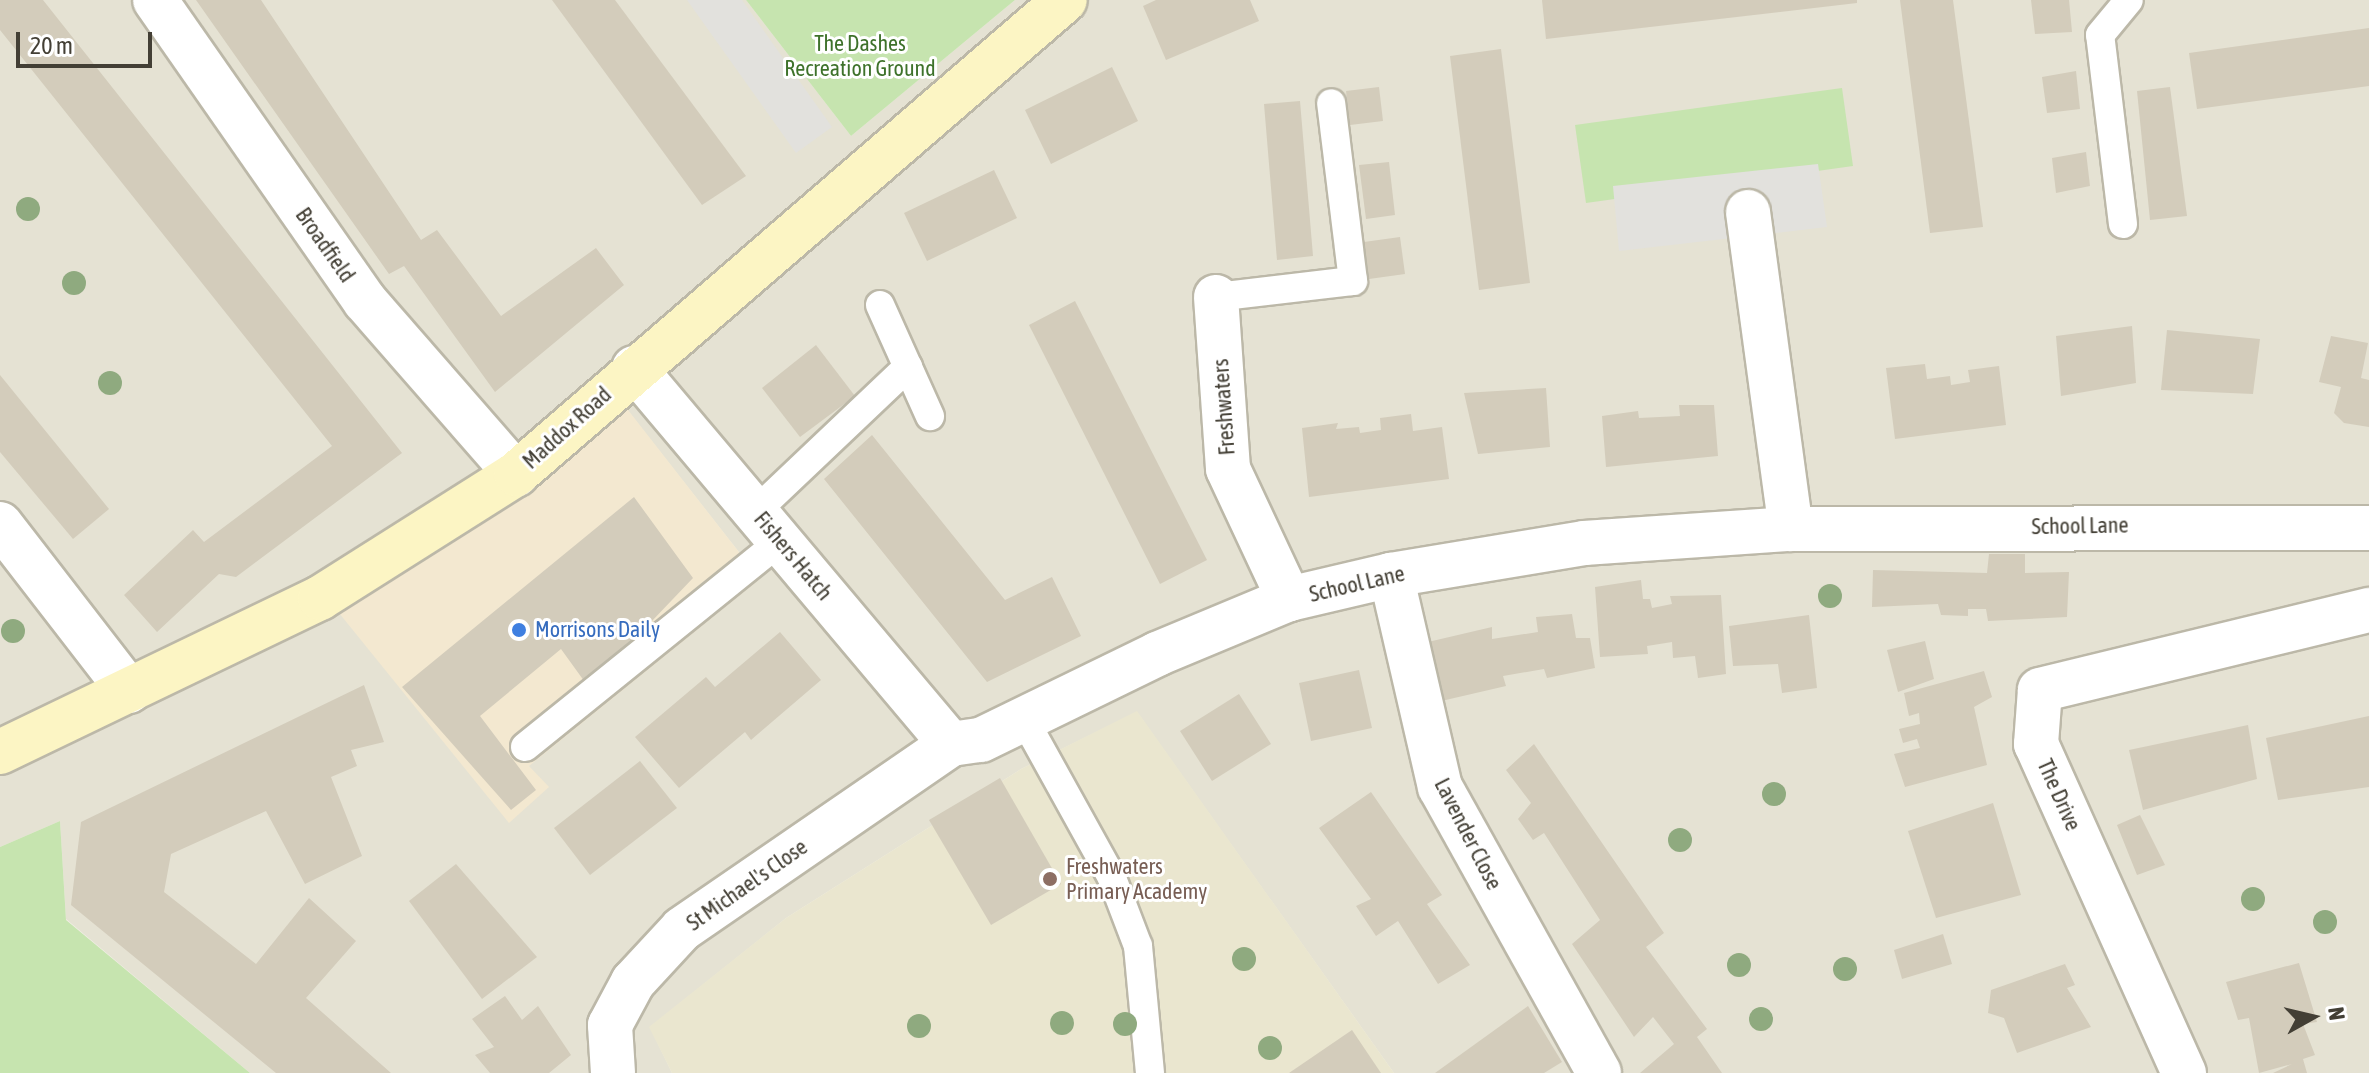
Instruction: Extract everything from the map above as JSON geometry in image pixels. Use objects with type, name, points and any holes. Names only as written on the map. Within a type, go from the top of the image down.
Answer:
[{"type":"street","name":"Broadfield","points":[[155,0],[365,301],[516,474]]},
{"type":"street","name":"Maddox Road","points":[[0,752],[320,598],[516,474],[634,368],[1065,0]]},
{"type":"street","points":[[1748,212],[1791,529]]},
{"type":"street","name":"Freshwaters","points":[[1216,297],[1228,469],[1289,599]]},
{"type":"street","name":"Fishers Hatch","points":[[634,368],[951,744]]},
{"type":"street","points":[[0,524],[129,691]]},
{"type":"street","name":"School Lane","points":[[951,744],[981,740],[1289,599],[1391,575],[1584,543],[1791,529],[2369,528]]},
{"type":"street","name":"Lavender Close","points":[[1391,575],[1440,787],[1599,1073]]},
{"type":"street","name":"The Drive","points":[[2184,1073],[2036,744],[2040,690],[2369,610]]},
{"type":"street","name":"St Michael's Close","points":[[613,1073],[610,1025],[633,982],[682,929],[951,744]]},
{"type":"lane","points":[[2123,224],[2100,35],[2129,0]]},
{"type":"lane","points":[[1216,297],[1353,281],[1331,103]]},
{"type":"lane","points":[[880,305],[930,416]]},
{"type":"lane","points":[[525,747],[768,526],[908,367]]},
{"type":"lane","points":[[1024,719],[1112,878],[1138,946],[1150,1073]]},
{"type":"shaded area","points":[[0,0],[746,0],[851,136],[1015,0],[2369,0],[2369,1073],[1394,1073],[1137,712],[1021,769],[786,918],[650,1027],[672,1073],[250,1073],[66,919],[60,821],[0,847]],"holes":[[[621,402],[760,579],[528,766],[335,608],[527,495]]]},
{"type":"shaded area","points":[[687,0],[742,0],[832,127],[796,153]]},
{"type":"shaded area","points":[[1818,164],[1827,227],[1619,251],[1613,186]]},
{"type":"shaded area","points":[[621,401],[760,579],[529,766],[549,787],[509,823],[335,608],[527,495]]},
{"type":"shaded area","name":"Freshwaters Primary Academy","points":[[1137,711],[1394,1073],[672,1073],[649,1027],[786,918],[1021,769]]},
{"type":"green space","name":"The Dashes Recreation Ground","points":[[746,0],[1015,0],[851,136]]},
{"type":"green space","points":[[1842,88],[1853,166],[1586,203],[1575,125]]},
{"type":"green space","points":[[60,821],[66,920],[250,1073],[0,1073],[0,847]]},
{"type":"building","points":[[0,0],[43,0],[402,453],[236,577],[219,574],[157,632],[124,595],[193,530],[204,542],[332,446],[0,30]]},
{"type":"building","points":[[196,0],[261,0],[421,240],[437,230],[501,316],[596,248],[624,285],[495,392],[404,266],[389,274]]},
{"type":"building","points":[[552,0],[615,0],[746,176],[702,205]]},
{"type":"building","points":[[1156,0],[1250,0],[1259,21],[1166,60],[1143,6]]},
{"type":"building","points":[[1542,0],[1857,0],[1857,3],[1546,39]]},
{"type":"building","points":[[1900,0],[1953,0],[1983,227],[1930,233]]},
{"type":"building","points":[[2031,0],[2069,0],[2072,32],[2035,34]]},
{"type":"building","points":[[2369,28],[2369,86],[2197,109],[2189,53]]},
{"type":"building","points":[[1501,49],[1530,283],[1479,290],[1450,56]]},
{"type":"building","points":[[1112,67],[1138,121],[1051,164],[1025,110]]},
{"type":"building","points":[[2076,71],[2080,109],[2047,113],[2042,77]]},
{"type":"building","points":[[1379,87],[1383,121],[1350,125],[1346,91]]},
{"type":"building","points":[[2170,87],[2187,216],[2150,220],[2137,91]]},
{"type":"building","points":[[1300,101],[1313,256],[1277,260],[1264,104]]},
{"type":"building","points":[[2086,152],[2090,186],[2056,193],[2052,158]]},
{"type":"building","points":[[1389,162],[1395,215],[1366,219],[1359,165]]},
{"type":"building","points":[[994,170],[1017,218],[927,261],[904,213]]},
{"type":"building","points":[[1400,237],[1405,274],[1369,279],[1364,242]]},
{"type":"building","points":[[1075,301],[1207,560],[1160,584],[1029,325]]},
{"type":"building","points":[[2132,326],[2136,383],[2061,396],[2056,336]]},
{"type":"building","points":[[2167,330],[2260,339],[2253,394],[2161,390]]},
{"type":"building","points":[[2331,336],[2368,343],[2361,378],[2369,380],[2369,427],[2344,423],[2334,413],[2341,387],[2319,382]]},
{"type":"building","points":[[816,345],[855,396],[800,437],[762,388]]},
{"type":"building","points":[[1925,364],[1927,379],[1950,376],[1951,385],[1970,382],[1968,370],[1999,366],[2006,425],[1895,439],[1886,368]]},
{"type":"building","points":[[0,375],[109,509],[73,539],[0,452]]},
{"type":"building","points":[[1546,388],[1550,447],[1478,454],[1464,393]]},
{"type":"building","points":[[1679,405],[1714,405],[1718,456],[1606,467],[1602,416],[1638,411],[1639,418],[1680,416]]},
{"type":"building","points":[[1411,414],[1413,431],[1442,427],[1449,479],[1309,497],[1302,428],[1338,423],[1336,429],[1359,427],[1360,433],[1381,430],[1380,418]]},
{"type":"building","points":[[872,435],[1005,600],[1052,577],[1081,636],[987,682],[824,479]]},
{"type":"building","points":[[634,497],[693,578],[651,622],[659,631],[587,685],[561,649],[480,716],[536,790],[511,810],[402,687]]},
{"type":"building","points":[[1989,554],[2025,554],[2025,573],[2069,572],[2067,617],[1988,621],[1986,609],[1968,609],[1968,616],[1941,615],[1938,604],[1872,607],[1873,570],[1987,573]]},
{"type":"building","points":[[1641,580],[1643,599],[1650,599],[1652,608],[1672,604],[1670,596],[1721,595],[1726,674],[1698,678],[1695,656],[1673,658],[1672,642],[1647,646],[1648,654],[1600,657],[1595,587]]},
{"type":"building","points":[[1572,614],[1576,638],[1590,638],[1595,668],[1547,678],[1544,669],[1503,676],[1506,686],[1437,702],[1428,642],[1492,627],[1492,639],[1538,632],[1536,617]]},
{"type":"building","points":[[1809,615],[1817,688],[1782,693],[1778,664],[1733,666],[1729,626]]},
{"type":"building","points":[[780,632],[821,680],[751,740],[745,732],[679,788],[635,737],[706,677],[715,687]]},
{"type":"building","points":[[1925,641],[1934,679],[1898,692],[1887,650]]},
{"type":"building","points":[[1359,670],[1372,728],[1311,741],[1299,683]]},
{"type":"building","points":[[1984,671],[1992,697],[1974,707],[1987,765],[1905,787],[1894,754],[1920,748],[1917,739],[1903,743],[1899,729],[1920,724],[1919,713],[1909,716],[1904,693]]},
{"type":"building","points":[[364,685],[384,742],[351,750],[357,766],[331,777],[362,856],[305,884],[266,811],[171,854],[164,892],[256,964],[309,898],[356,941],[306,998],[391,1073],[276,1073],[71,905],[81,822]]},
{"type":"building","points":[[1239,694],[1271,744],[1212,781],[1180,731]]},
{"type":"building","points":[[2369,716],[2369,787],[2278,800],[2266,738]]},
{"type":"building","points":[[2248,725],[2257,779],[2143,810],[2129,750]]},
{"type":"building","points":[[1534,744],[1664,933],[1646,947],[1707,1029],[1697,1037],[1722,1073],[1640,1073],[1674,1044],[1653,1017],[1634,1037],[1572,944],[1600,920],[1544,833],[1533,840],[1518,819],[1531,803],[1506,770]]},
{"type":"building","points":[[640,761],[677,808],[590,875],[554,828]]},
{"type":"building","points":[[1000,778],[1061,884],[991,925],[929,820]]},
{"type":"building","points":[[1371,792],[1442,895],[1427,904],[1470,965],[1438,984],[1398,921],[1376,936],[1356,906],[1371,899],[1319,828]]},
{"type":"building","points":[[1993,803],[2021,895],[1936,918],[1908,831]]},
{"type":"building","points":[[2140,815],[2165,865],[2137,875],[2117,825]]},
{"type":"building","points":[[456,864],[537,957],[482,999],[409,901]]},
{"type":"building","points":[[1943,934],[1952,964],[1902,979],[1894,950]]},
{"type":"building","points":[[2299,963],[2317,1022],[2303,1024],[2315,1055],[2303,1059],[2307,1073],[2273,1073],[2292,1064],[2259,1073],[2249,1018],[2238,1020],[2226,982]]},
{"type":"building","points":[[2065,964],[2075,985],[2067,988],[2091,1027],[2017,1053],[2004,1018],[1988,1013],[1991,990]]},
{"type":"building","points":[[505,996],[522,1020],[538,1006],[571,1055],[549,1073],[490,1073],[475,1055],[494,1047],[472,1019]]},
{"type":"building","points":[[1528,1006],[1562,1062],[1544,1073],[1435,1073]]},
{"type":"building","points":[[1352,1030],[1381,1073],[1289,1073]]},
{"type":"place","name":"Morrisons Daily","points":[[519,630]]},
{"type":"place","name":"Freshwaters Primary Academy","points":[[1050,879]]}]
